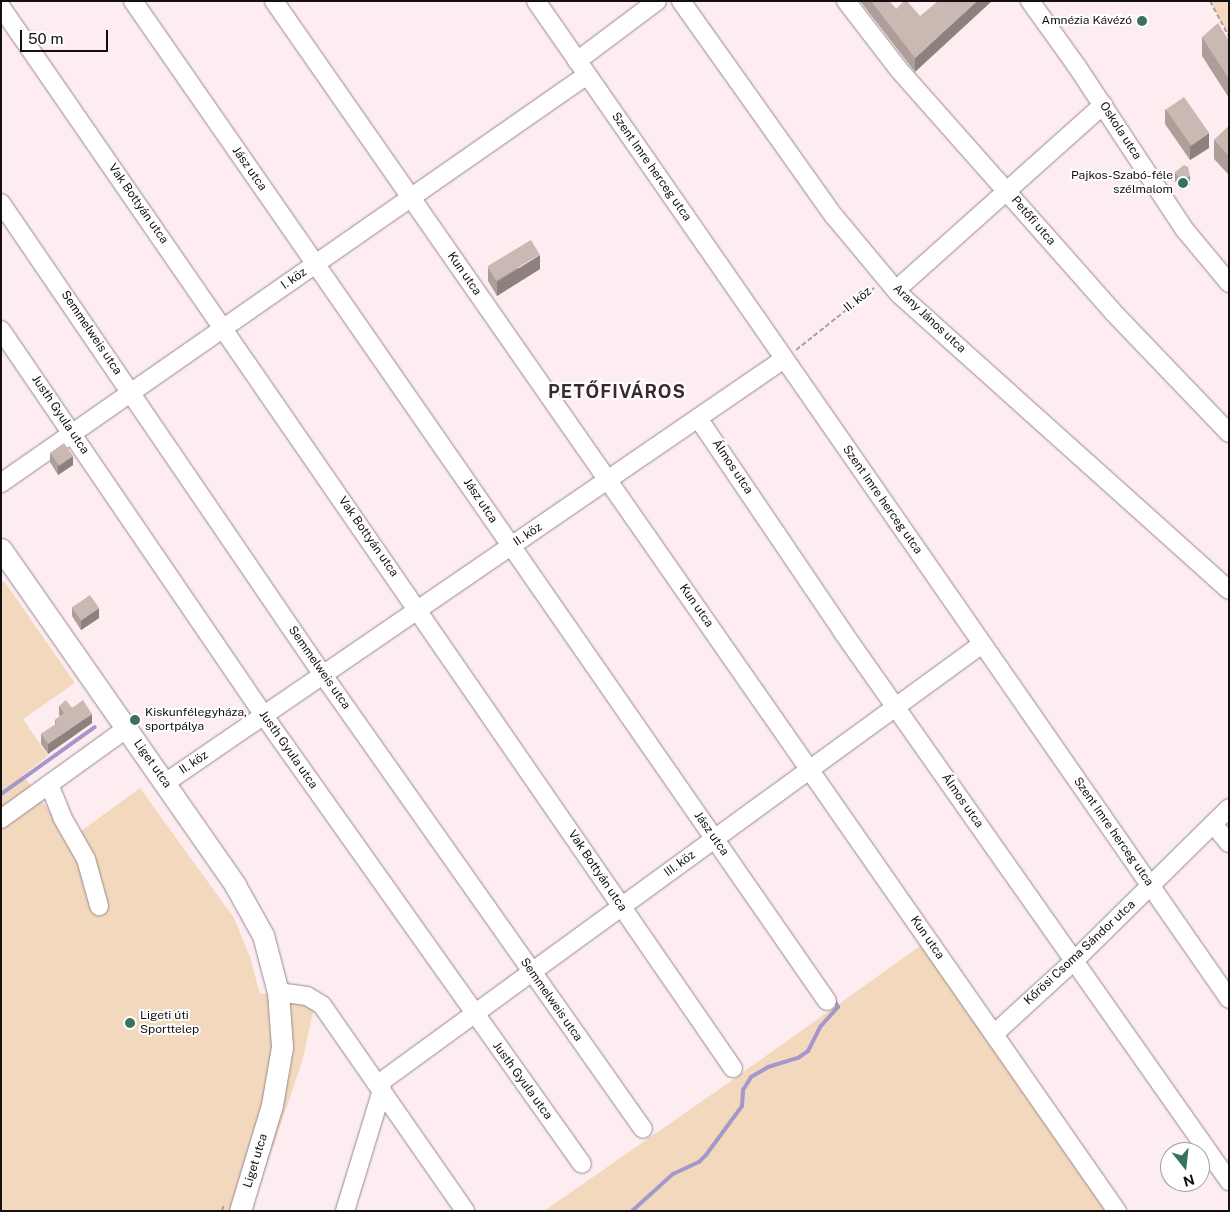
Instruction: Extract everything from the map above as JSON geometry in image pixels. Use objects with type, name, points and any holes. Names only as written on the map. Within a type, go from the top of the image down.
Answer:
[{"type":"main road","name":"Liget utca","points":[[1,549],[165,783],[252,912],[263,935],[278,992],[282,1034],[278,1075],[232,1206]]},
{"type":"street","name":"Jász utca","points":[[133,1],[827,1001]]},
{"type":"street","name":"Kun utca","points":[[274,1],[1117,1211]]},
{"type":"street","name":"Szent Imre herceg utca","points":[[536,1],[1229,999]]},
{"type":"street","name":"I. köz","points":[[1,483],[411,198],[582,68],[658,1]]},
{"type":"street","name":"Arany János utca","points":[[681,1],[834,216],[891,284],[1229,590]]},
{"type":"street","name":"Petőfi utca","points":[[846,1],[900,71],[1155,360],[1229,433]]},
{"type":"street","name":"Oskola utca","points":[[1030,1],[1103,105],[1185,230],[1229,283]]},
{"type":"street","name":"Vak Bottyán utca","points":[[1,7],[734,1068]]},
{"type":"street","points":[[891,284],[1006,191],[1103,105]]},
{"type":"street","name":"Semmelweis utca","points":[[1,202],[323,675],[643,1129]]},
{"type":"street","name":"Justh Gyula utca","points":[[1,330],[264,716],[582,1164]]},
{"type":"street","name":"II. köz","points":[[165,783],[784,359]]},
{"type":"street","name":"Álmos utca","points":[[698,418],[896,707],[1229,1181]]},
{"type":"street","name":"III. köz","points":[[380,1087],[531,972],[982,644]]},
{"type":"street","points":[[1,820],[127,728]]},
{"type":"street","points":[[49,784],[62,817],[86,859],[99,906]]},
{"type":"street","name":"Kőrösi Csoma Sándor utca","points":[[994,1034],[1074,961],[1229,808]]},
{"type":"street","points":[[1213,824],[1229,843]]},
{"type":"street","points":[[278,992],[307,996],[322,1005],[357,1061],[380,1087],[465,1211]]},
{"type":"street","points":[[345,1211],[380,1087]]},
{"type":"path","points":[[1210,1],[1229,36]]},
{"type":"path","name":"II. köz","points":[[784,359],[891,284]]},
{"type":"path","points":[[222,1211],[232,1206]]},
{"type":"shaded area","points":[[1210,1],[1229,1],[1229,36],[1213,6]]},
{"type":"shaded area","name":"Ligeti úti Sporttelep","points":[[4,581],[75,683],[23,719],[48,756],[23,775],[70,839],[140,788],[234,918],[250,957],[260,994],[279,991],[317,995],[302,1062],[251,1211],[1,1211],[1,583]]},
{"type":"shaded area","points":[[927,941],[1115,1211],[544,1211],[718,1090]]},
{"type":"building","points":[[871,1],[889,1],[896,9],[904,1],[907,1],[920,16],[938,1],[977,1],[915,58]]},
{"type":"building","points":[[1218,23],[1229,41],[1229,79],[1202,37]]},
{"type":"building","points":[[1184,97],[1209,133],[1191,146],[1166,110]]},
{"type":"building","points":[[1229,126],[1229,155],[1228,155],[1214,140]]},
{"type":"building","points":[[1184,165],[1188,167],[1190,176],[1180,180],[1175,172]]},
{"type":"building","points":[[531,240],[540,255],[496,281],[487,266]]},
{"type":"building","points":[[64,443],[73,456],[59,466],[50,453]]},
{"type":"building","points":[[90,595],[99,608],[81,621],[72,608]]},
{"type":"building","points":[[66,700],[72,708],[83,700],[92,714],[48,744],[41,734],[57,723],[55,720],[64,713],[59,706]]},
{"type":"waterway","points":[[1,794],[95,727]]},
{"type":"waterway","points":[[632,1211],[673,1174],[699,1162],[706,1155],[742,1106],[743,1090],[751,1077],[768,1067],[798,1058],[808,1051],[820,1027],[838,1007],[834,1000]]},
{"type":"place","name":"Amnézia Kávézó","points":[[1142,21]]},
{"type":"place","name":"Pajkos-Szabó-féle szélmalom","points":[[1183,183]]},
{"type":"place","name":"Kiskunfélegyháza, sportpálya","points":[[135,720]]},
{"type":"place","name":"Ligeti úti Sporttelep","points":[[130,1023]]},
{"type":"district","name":"PETŐFIVÁROS","points":[[617,392]]}]
